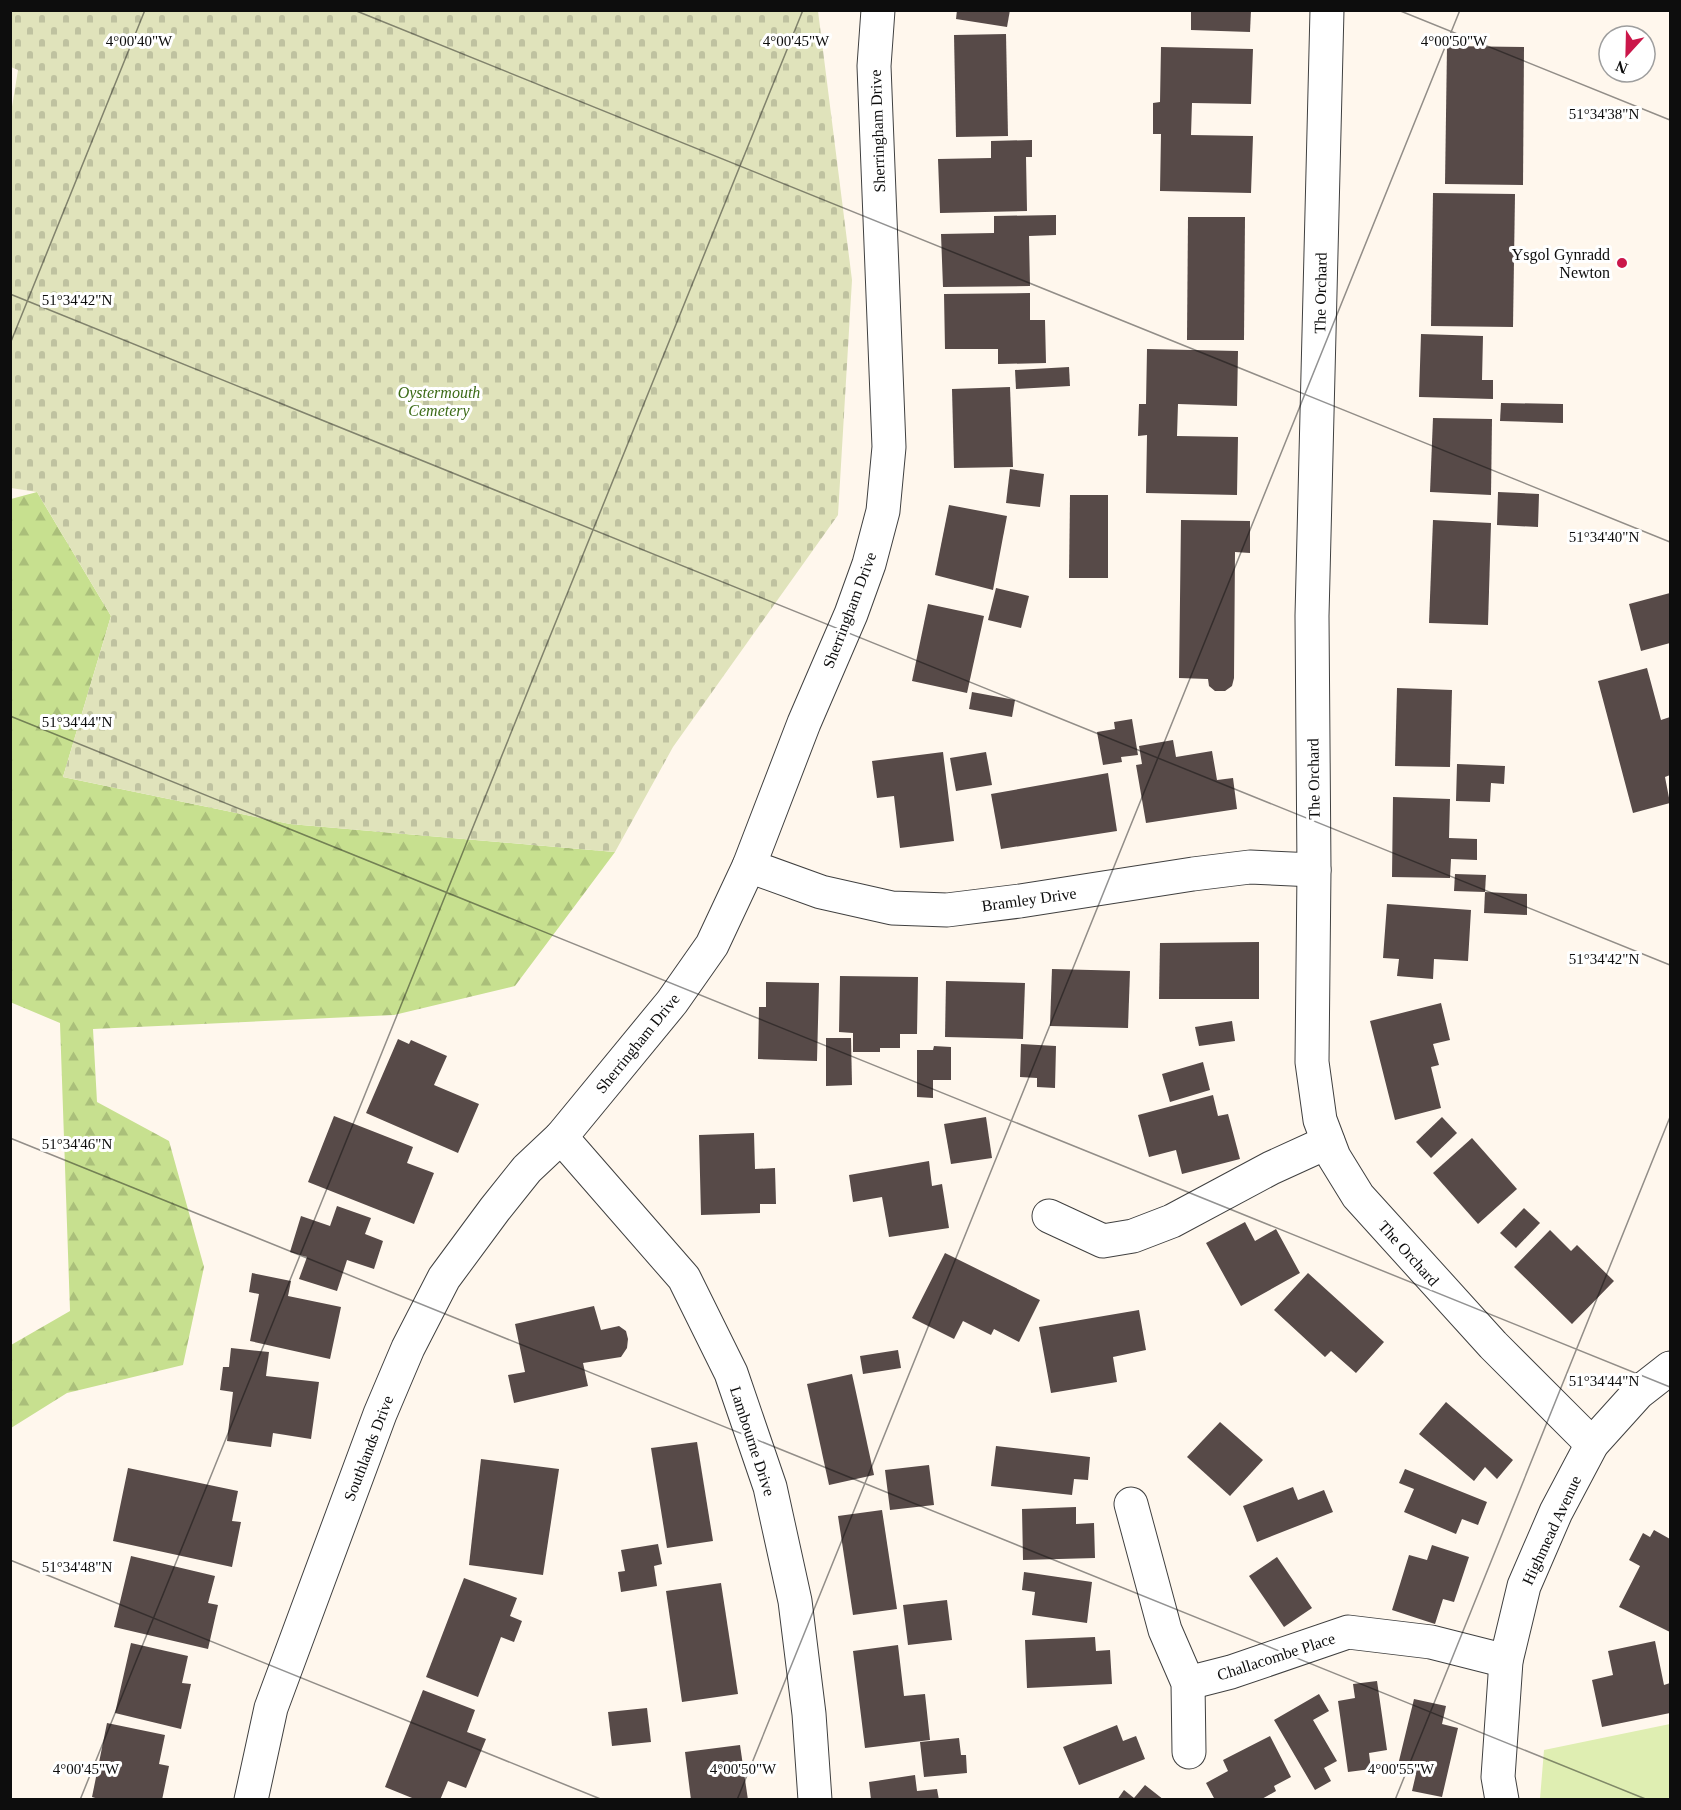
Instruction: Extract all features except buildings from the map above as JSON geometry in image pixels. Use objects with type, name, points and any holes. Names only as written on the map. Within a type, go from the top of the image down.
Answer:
[{"type":"street","name":"Sherringham Drive","points":[[561,1137],[672,1002],[712,945],[749,866],[869,564],[883,511],[889,447],[874,66],[878,10]]},
{"type":"street","name":"The Orchard","points":[[1326,10],[1312,616],[1314,870],[1312,1062],[1320,1120],[1334,1157],[1358,1196],[1493,1345],[1592,1444]]},
{"type":"street","name":"Bramley Drive","points":[[749,866],[821,892],[892,908],[947,910],[1193,874],[1239,869],[1314,870]]},
{"type":"street","name":"Southlands Drive","points":[[250,1800],[271,1708],[372,1436],[408,1347],[444,1278],[527,1169],[561,1137]]},
{"type":"street","name":"Lambourne Drive","points":[[561,1137],[684,1278],[731,1373],[770,1487],[795,1601],[809,1714],[815,1800]]},
{"type":"street","points":[[1049,1216],[1103,1241],[1133,1236],[1172,1221],[1271,1167],[1328,1142]]},
{"type":"street","name":"Highmead Avenue","points":[[1502,1800],[1498,1777],[1506,1661],[1524,1586],[1556,1512],[1592,1444],[1638,1393],[1671,1368]]},
{"type":"street","points":[[1131,1504],[1165,1630],[1188,1683],[1189,1752]]},
{"type":"street","name":"Challacombe Place","points":[[1188,1683],[1230,1672],[1348,1632],[1431,1642],[1506,1661]]},
{"type":"green space","name":"Oystermouth Cemetery","points":[[10,11],[818,11],[852,280],[838,515],[673,747],[615,852],[290,824],[63,777],[111,616],[37,492],[11,488],[10,119],[18,70],[11,67]]},
{"type":"green space","points":[[37,492],[111,616],[63,777],[290,824],[615,852],[515,986],[394,1015],[93,1029],[97,1102],[169,1141],[204,1267],[183,1365],[67,1393],[11,1428],[11,1345],[70,1311],[60,1023],[10,1002],[11,499]]},
{"type":"green space","points":[[1670,1724],[1670,1799],[1540,1799],[1544,1750]]},
{"type":"place","name":"Ysgol Gynradd Newton","points":[[1622,263]]}]
